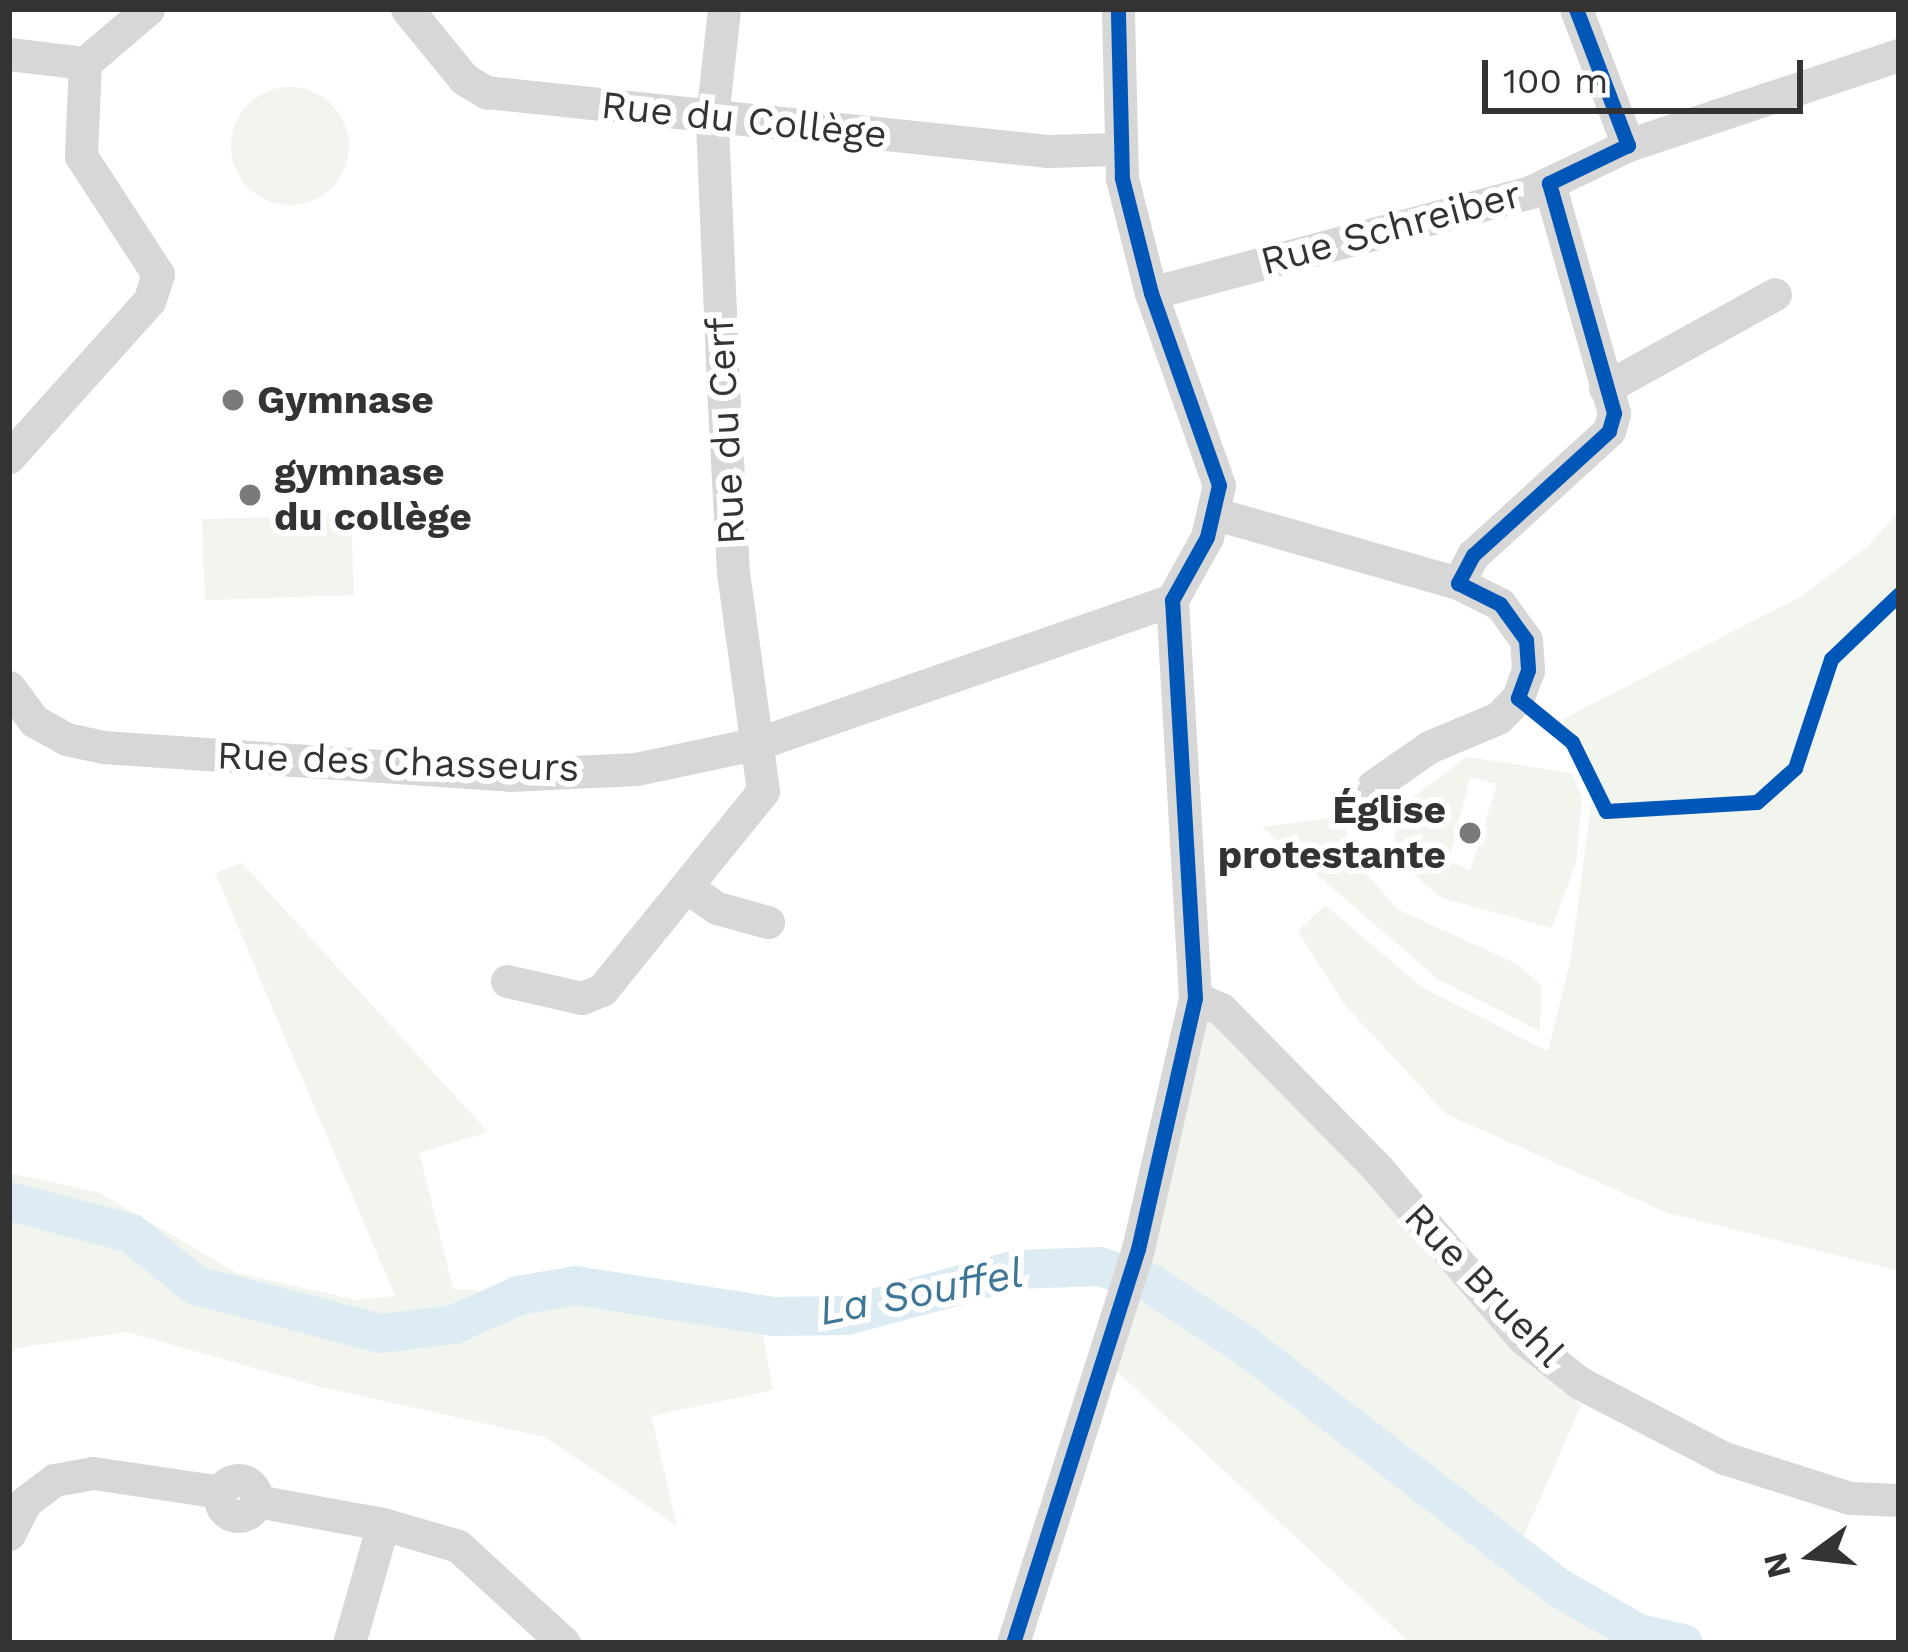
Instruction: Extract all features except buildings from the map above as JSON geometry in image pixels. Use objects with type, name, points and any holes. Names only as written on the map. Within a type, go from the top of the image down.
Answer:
[{"type":"street","points":[[9,457],[149,302],[158,274],[81,156],[85,63],[148,9]]},
{"type":"street","name":"Rue du Collège","points":[[406,9],[464,79],[486,92],[1047,151],[1118,149]]},
{"type":"street","name":"Rue du Cerf","points":[[508,981],[582,998],[602,990],[763,791],[733,572],[712,118],[724,9]]},
{"type":"street","points":[[1013,1643],[1138,1249],[1195,998],[1172,600],[1216,514],[1211,453],[1150,293],[1118,149],[1118,9]]},
{"type":"street","points":[[1576,9],[1628,145]]},
{"type":"street","points":[[9,54],[85,63]]},
{"type":"street","name":"Rue Schreiber","points":[[1150,293],[1439,221],[1549,183],[1628,145],[1899,55]]},
{"type":"street","points":[[1458,583],[1473,555],[1609,431],[1614,413],[1549,183]]},
{"type":"street","points":[[1605,388],[1775,294]]},
{"type":"street","points":[[1216,514],[1458,583],[1500,604],[1526,640],[1528,670],[1518,698],[1498,718],[1429,747],[1373,786]]},
{"type":"street","name":"Rue des Chasseurs","points":[[9,687],[34,721],[66,740],[103,747],[509,775],[636,769],[760,743],[1172,600]]},
{"type":"street","points":[[688,888],[718,908],[768,922]]},
{"type":"street","name":"Rue Bruehl","points":[[1195,998],[1221,1009],[1245,1033],[1523,1338],[1580,1383],[1724,1458],[1850,1498],[1899,1500]]},
{"type":"street","points":[[9,1534],[25,1502],[54,1480],[93,1473],[221,1492],[232,1516],[247,1515],[256,1501],[383,1524],[458,1546],[564,1643]]},
{"type":"street","points":[[349,1643],[383,1524]]},
{"type":"shaded area","points":[[290,87],[323,97],[339,113],[349,146],[339,179],[323,195],[290,205],[257,195],[241,179],[231,146],[241,113],[257,97]]},
{"type":"shaded area","points":[[1899,511],[1899,1271],[1668,1213],[1446,1114],[1344,1004],[1298,931],[1325,905],[1423,988],[1548,1051],[1571,958],[1592,797],[1563,719],[1802,596],[1868,546]]},
{"type":"shaded area","points":[[351,514],[354,595],[205,600],[202,519]]},
{"type":"shaded area","points":[[1467,757],[1572,773],[1582,797],[1576,863],[1552,928],[1441,898],[1391,854],[1402,805]],"holes":[[[1470,777],[1497,784],[1470,871],[1449,861]]]},
{"type":"shaded area","points":[[1344,816],[1350,855],[1397,909],[1519,965],[1541,986],[1540,1031],[1439,980],[1262,827]]},
{"type":"shaded area","points":[[242,863],[488,1132],[419,1153],[453,1289],[647,1303],[761,1324],[773,1390],[651,1416],[677,1526],[545,1437],[321,1387],[127,1332],[17,1348],[9,1356],[9,1173],[98,1192],[237,1273],[356,1300],[395,1296],[215,873]]},
{"type":"shaded area","points":[[1190,1000],[1458,1250],[1581,1406],[1521,1542],[1680,1643],[1410,1643],[1093,1349]]},
{"type":"waterway","name":"La Souffel","points":[[9,1201],[131,1233],[195,1285],[381,1333],[454,1324],[518,1295],[575,1285],[772,1316],[847,1315],[1016,1269],[1099,1266],[1150,1283],[1246,1346],[1558,1587],[1638,1633],[1683,1643]]},
{"type":"cycle path","points":[[1013,1643],[1138,1249],[1195,998],[1172,600],[1207,537],[1219,485],[1151,293],[1122,178],[1118,9]]},
{"type":"cycle path","points":[[1576,9],[1628,145],[1549,183],[1614,413],[1609,431],[1473,555],[1458,583],[1500,604],[1526,640],[1528,670],[1518,698],[1572,742],[1606,811],[1757,802],[1795,768],[1831,659],[1899,594]]},
{"type":"place","name":"Gymnase","points":[[233,400]]},
{"type":"place","name":"gymnase du collège","points":[[250,495]]},
{"type":"place","name":"Église protestante","points":[[1470,833]]}]
